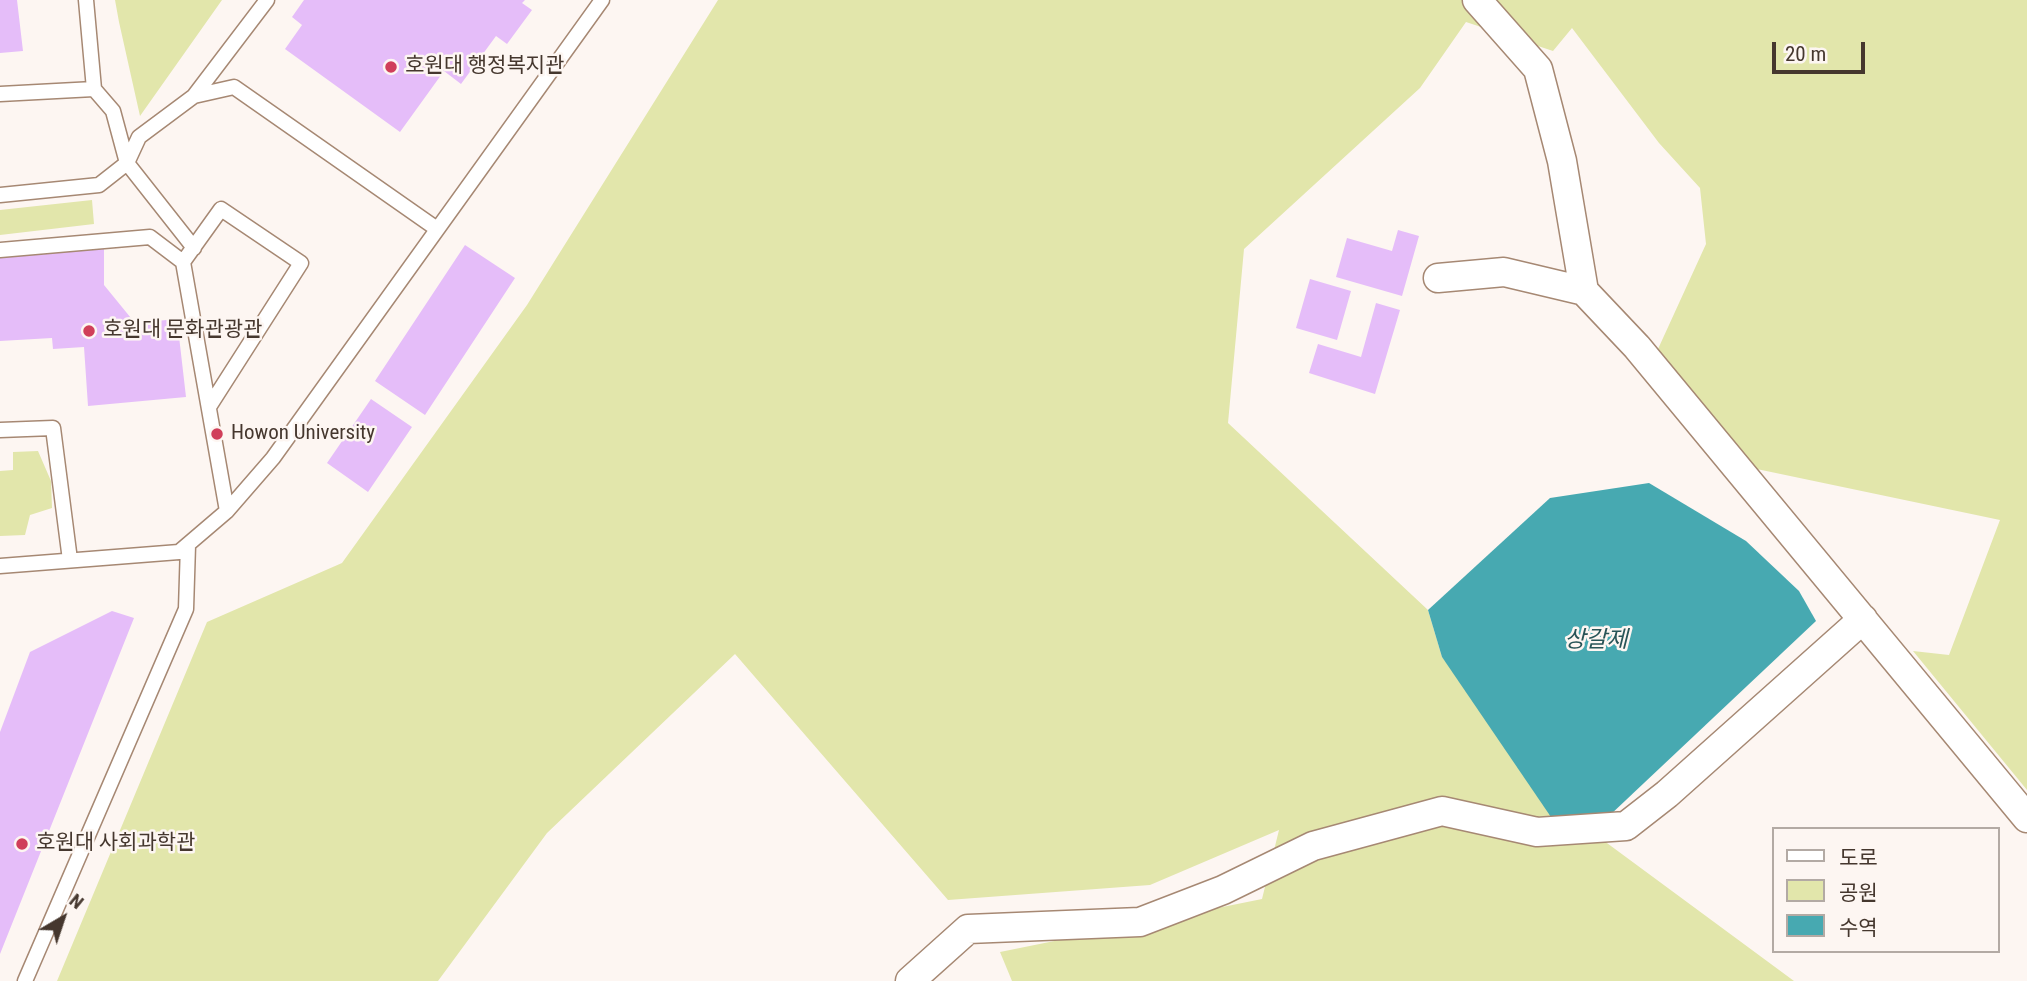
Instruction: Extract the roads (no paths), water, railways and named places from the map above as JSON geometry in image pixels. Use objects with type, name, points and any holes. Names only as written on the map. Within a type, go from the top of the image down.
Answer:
[{"type":"street","points":[[1477,0],[1538,69],[1562,160],[1584,291]]},
{"type":"street","points":[[1438,278],[1504,272],[1584,291],[1637,347],[2027,818]]},
{"type":"street","points":[[910,981],[968,929],[1140,922],[1223,890],[1313,846],[1442,811],[1537,832],[1626,827],[1667,794],[1863,619]]},
{"type":"lane","points":[[86,0],[94,89],[113,111],[127,163],[194,248]]},
{"type":"lane","points":[[0,195],[99,185],[127,163],[139,137],[194,96],[267,0]]},
{"type":"lane","points":[[0,565],[179,552],[227,511],[273,458],[602,0]]},
{"type":"lane","points":[[194,96],[234,87],[437,229]]},
{"type":"lane","points":[[0,93],[94,89]]},
{"type":"lane","points":[[183,262],[221,209],[301,263],[209,407]]},
{"type":"lane","points":[[0,250],[150,237],[183,262],[227,511]]},
{"type":"lane","points":[[0,430],[53,428],[70,560]]},
{"type":"lane","points":[[25,981],[186,609],[188,545]]},
{"type":"water","name":"상갈제","points":[[1649,483],[1746,541],[1799,591],[1816,621],[1592,832],[1553,820],[1442,657],[1428,610],[1550,498]]},
{"type":"place","name":"호원대 행정복지관","points":[[391,67]]},
{"type":"place","name":"호원대 문화관광관","points":[[89,331]]},
{"type":"place","name":"Howon University","points":[[217,434]]},
{"type":"place","name":"호원대 사회과학관","points":[[22,844]]}]
